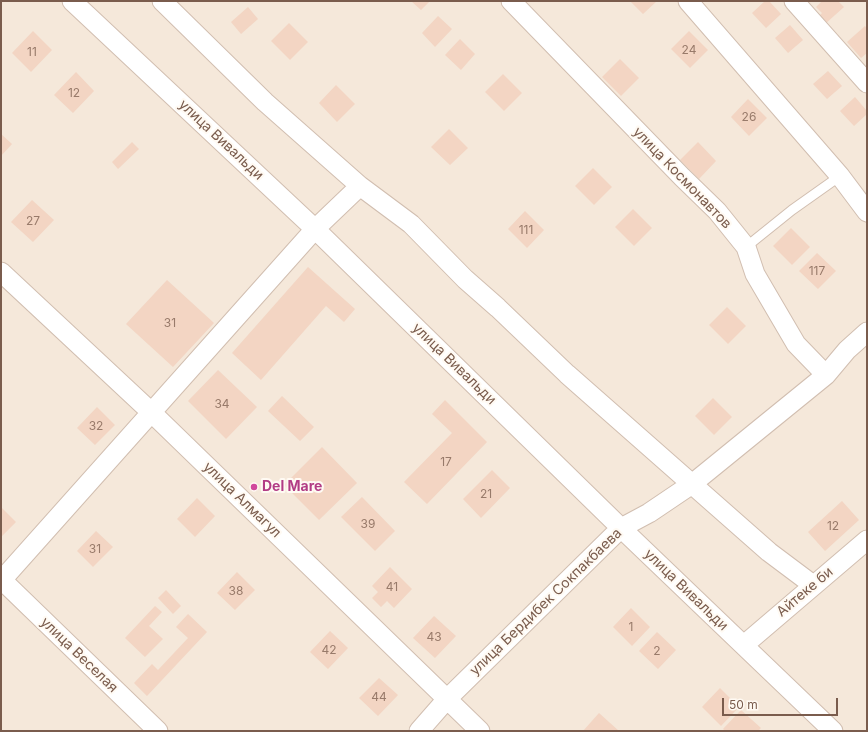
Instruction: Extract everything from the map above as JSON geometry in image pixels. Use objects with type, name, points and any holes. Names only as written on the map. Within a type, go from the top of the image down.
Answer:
[{"type":"street","name":"улица Вивальди","points":[[72,1],[315,229],[621,528],[833,731]]},
{"type":"street","points":[[162,1],[265,102],[360,186],[411,224],[465,279],[498,308],[566,374],[769,552],[813,585]]},
{"type":"street","name":"улица Космонавтов","points":[[511,1],[717,211],[746,247],[755,274],[796,344],[826,374]]},
{"type":"street","points":[[688,1],[840,176],[867,212]]},
{"type":"street","points":[[794,1],[867,83]]},
{"type":"street","points":[[1,580],[315,229],[360,186]]},
{"type":"street","name":"улица Алмагул","points":[[1,272],[151,412],[480,731]]},
{"type":"street","name":"улица Бердибек Сокпакбаева","points":[[418,731],[447,699],[621,528],[649,513],[692,484],[826,374],[847,350],[867,332]]},
{"type":"street","name":"Айтеке би","points":[[744,645],[867,540]]},
{"type":"street","name":"улица Веселая","points":[[1,580],[158,731]]},
{"type":"lane","points":[[746,247],[792,210],[840,176]]},
{"type":"shaded area","points":[[1,1],[867,1],[867,731],[1,731]]},
{"type":"building","points":[[411,1],[430,1],[421,10]]},
{"type":"building","points":[[630,1],[657,1],[643,14]]},
{"type":"building","points":[[765,1],[769,1],[781,14],[766,28],[752,13]]},
{"type":"building","points":[[822,1],[838,1],[844,7],[825,24],[818,17],[822,13],[816,7]]},
{"type":"building","points":[[248,7],[258,19],[241,34],[231,22]]},
{"type":"building","points":[[438,16],[452,29],[435,47],[422,33]]},
{"type":"building","points":[[289,23],[308,42],[290,60],[271,41]]},
{"type":"building","points":[[790,25],[803,40],[788,53],[775,38]]},
{"type":"building","points":[[865,26],[867,29],[867,53],[861,58],[847,42]]},
{"type":"building","points":[[33,31],[52,50],[31,72],[12,53]]},
{"type":"building","points":[[689,31],[708,50],[690,68],[671,49]]},
{"type":"building","points":[[460,39],[475,54],[461,70],[445,55]]},
{"type":"building","points":[[620,59],[639,78],[621,96],[602,77]]},
{"type":"building","points":[[828,71],[842,86],[827,99],[813,84]]},
{"type":"building","points":[[76,72],[94,91],[73,113],[54,95]]},
{"type":"building","points":[[503,74],[522,93],[504,111],[485,92]]},
{"type":"building","points":[[336,85],[355,104],[337,122],[319,103]]},
{"type":"building","points":[[855,97],[867,111],[867,114],[854,126],[840,111]]},
{"type":"building","points":[[748,99],[767,118],[749,136],[731,117]]},
{"type":"building","points":[[449,129],[468,148],[450,165],[431,147]]},
{"type":"building","points":[[1,134],[12,144],[1,156]]},
{"type":"building","points":[[132,142],[139,149],[118,169],[112,162]]},
{"type":"building","points":[[698,142],[716,161],[699,179],[680,160]]},
{"type":"building","points":[[593,168],[612,187],[594,205],[575,186]]},
{"type":"building","points":[[32,200],[54,220],[33,242],[11,222]]},
{"type":"building","points":[[633,209],[652,228],[634,246],[615,227]]},
{"type":"building","points":[[525,211],[544,230],[527,248],[508,229]]},
{"type":"building","points":[[791,228],[810,247],[792,265],[773,246]]},
{"type":"building","points":[[817,253],[836,271],[818,289],[799,271]]},
{"type":"building","points":[[308,267],[355,309],[344,322],[326,306],[261,380],[232,353]]},
{"type":"building","points":[[167,280],[214,323],[173,367],[126,324]]},
{"type":"building","points":[[727,307],[746,326],[728,344],[709,325]]},
{"type":"building","points":[[218,370],[257,407],[226,439],[188,401]]},
{"type":"building","points":[[282,396],[314,427],[300,441],[268,411]]},
{"type":"building","points":[[713,398],[732,417],[714,435],[695,416]]},
{"type":"building","points":[[445,400],[487,442],[427,504],[404,482],[452,433],[432,414]]},
{"type":"building","points":[[97,407],[115,425],[95,445],[77,428]]},
{"type":"building","points":[[322,447],[357,483],[319,520],[284,485]]},
{"type":"building","points":[[492,470],[510,488],[481,518],[463,499]]},
{"type":"building","points":[[362,497],[395,531],[375,551],[341,517]]},
{"type":"building","points":[[197,498],[215,516],[195,537],[177,519]]},
{"type":"building","points":[[842,501],[859,520],[825,551],[808,532]]},
{"type":"building","points":[[1,507],[16,522],[1,537]]},
{"type":"building","points":[[96,531],[113,547],[93,567],[77,551]]},
{"type":"building","points":[[390,567],[412,589],[394,608],[387,601],[381,607],[372,598],[378,592],[372,586]]},
{"type":"building","points":[[237,572],[255,590],[235,610],[217,593]]},
{"type":"building","points":[[166,590],[181,606],[173,614],[158,598]]},
{"type":"building","points":[[155,606],[162,612],[149,626],[163,639],[145,657],[125,638]]},
{"type":"building","points":[[631,608],[650,627],[632,646],[613,627]]},
{"type":"building","points":[[188,614],[207,632],[147,696],[134,683],[152,664],[158,670],[188,638],[176,627]]},
{"type":"building","points":[[434,616],[456,636],[435,658],[413,638]]},
{"type":"building","points":[[330,631],[348,648],[328,669],[310,652]]},
{"type":"building","points":[[657,632],[676,650],[658,669],[639,651]]},
{"type":"building","points":[[379,678],[398,695],[378,716],[359,698]]},
{"type":"building","points":[[720,688],[739,707],[721,726],[702,707]]},
{"type":"building","points":[[741,710],[761,728],[758,731],[725,731],[723,729]]},
{"type":"building","points":[[599,713],[619,731],[583,731]]},
{"type":"place","name":"Del Mare","points":[[254,487]]}]
